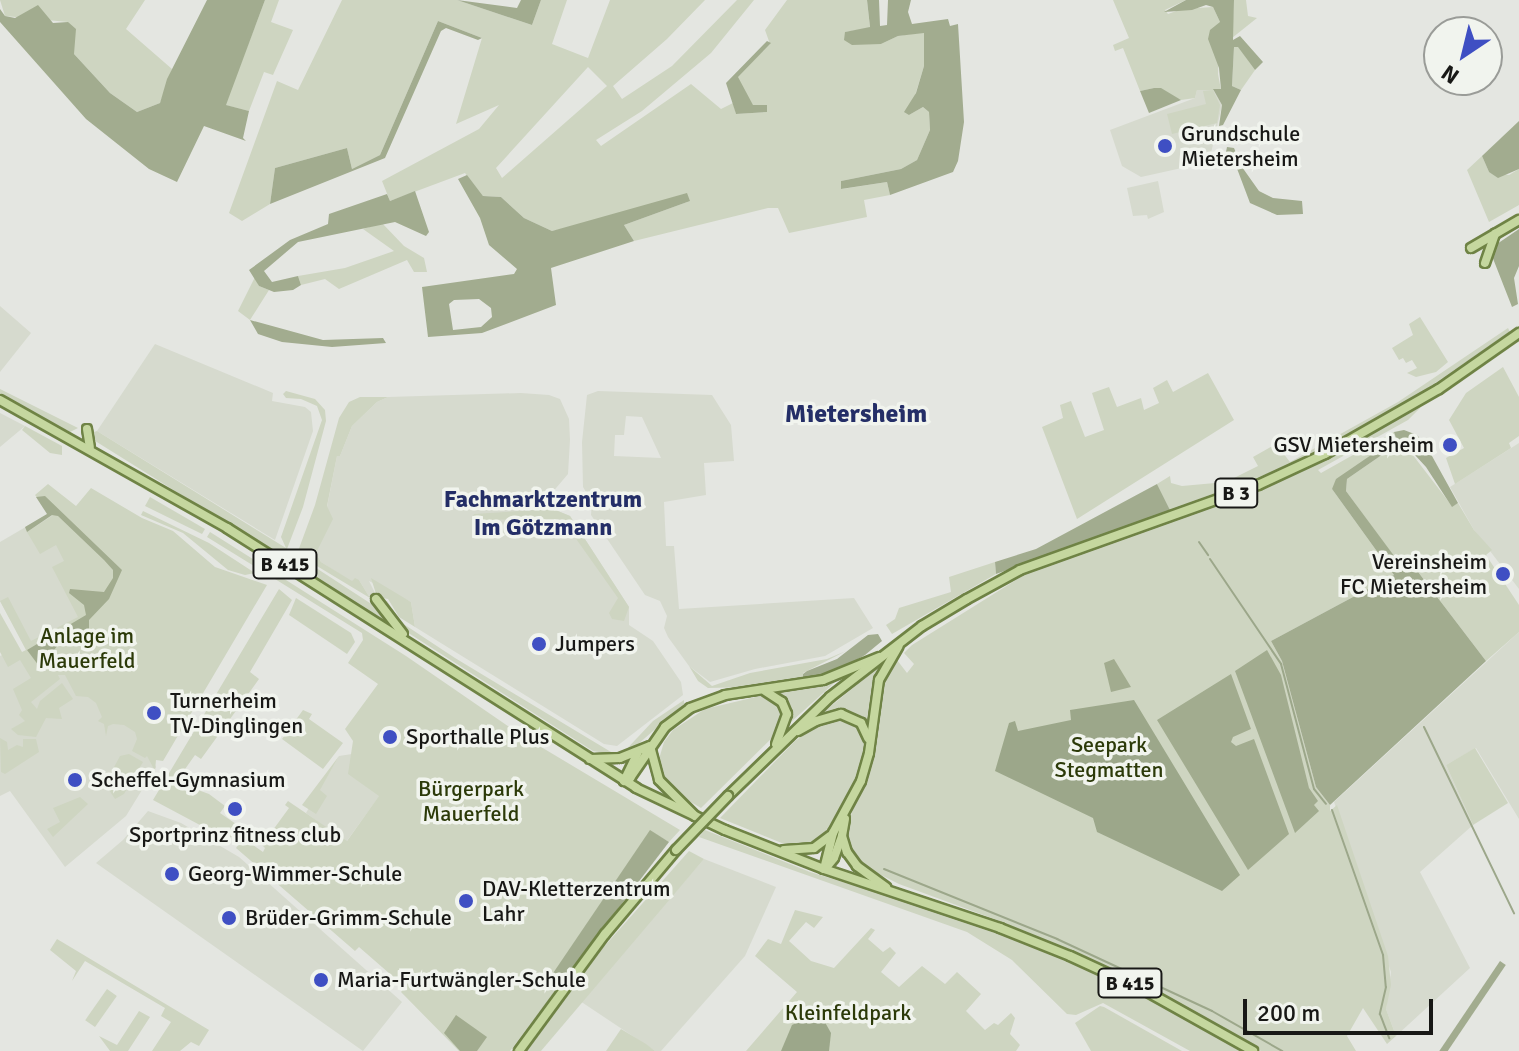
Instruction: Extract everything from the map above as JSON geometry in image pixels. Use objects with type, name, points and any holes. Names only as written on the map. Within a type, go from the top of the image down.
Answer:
[{"type":"main road","points":[[1471,248],[1519,220]]},
{"type":"main road","points":[[1485,263],[1495,234]]},
{"type":"main road","name":"B 3","points":[[517,1051],[605,934],[676,850],[785,738],[904,639],[1020,570],[1258,485],[1325,454],[1439,389],[1519,333]]},
{"type":"main road","name":"B 415","points":[[0,400],[91,448],[227,528],[624,781],[772,849],[1000,928],[1070,956],[1144,990],[1253,1051]]},
{"type":"main road","points":[[71,437],[87,429],[91,448]]},
{"type":"main road","points":[[376,599],[411,644]]},
{"type":"main road","points":[[624,781],[636,770],[665,727],[690,708],[725,695],[823,680],[869,659],[884,658]]},
{"type":"main road","name":"B 3","points":[[824,869],[861,781],[884,658]]},
{"type":"main road","name":"B 3","points":[[764,690],[782,702],[787,714],[774,749]]},
{"type":"main road","name":"B 3","points":[[785,738],[816,721],[841,714],[861,723],[870,743]]},
{"type":"main road","points":[[588,759],[608,761],[637,753],[650,745]]},
{"type":"main road","points":[[650,745],[659,780],[696,816]]},
{"type":"main road","points":[[624,781],[637,753]]},
{"type":"main road","points":[[837,835],[857,866],[893,892]]},
{"type":"main road","name":"B 3","points":[[772,849],[800,851],[814,848],[837,835]]},
{"type":"shaded area","points":[[207,0],[265,0],[226,105],[249,111],[243,138],[246,141],[204,126],[177,182],[149,169],[86,119],[0,22],[0,9],[5,16],[15,18],[38,5],[53,23],[68,22],[76,29],[74,54],[110,93],[137,112],[160,103],[167,79]]},
{"type":"shaded area","points":[[457,0],[517,8],[521,0],[541,0],[532,25]]},
{"type":"shaded area","points":[[867,0],[879,0],[880,26],[887,25],[888,0],[911,0],[908,12],[912,24],[948,19],[950,26],[958,24],[964,122],[958,161],[953,172],[890,195],[887,182],[841,189],[841,181],[901,169],[917,160],[930,130],[929,112],[923,107],[909,115],[904,112],[916,93],[924,66],[924,33],[898,36],[881,44],[852,45],[844,40],[845,32],[870,27]]},
{"type":"shaded area","points":[[1186,0],[1234,0],[1233,40],[1240,36],[1263,62],[1255,70],[1238,47],[1234,47],[1232,86],[1241,90],[1223,125],[1219,126],[1222,105],[1213,89],[1221,89],[1219,68],[1208,39],[1210,30],[1220,22],[1213,7],[1206,5],[1192,10],[1164,12]]},
{"type":"shaded area","points":[[438,21],[482,38],[478,40],[446,28],[441,31],[385,158],[270,204],[275,168],[347,148],[352,169],[380,155]]},
{"type":"shaded area","points":[[767,41],[771,43],[738,77],[753,105],[767,105],[767,112],[736,114],[726,83]]},
{"type":"shaded area","points":[[1161,88],[1181,100],[1149,113],[1140,91]]},
{"type":"shaded area","name":"Grundschule Mietersheim","points":[[1213,89],[1222,105],[1209,162],[1141,177],[1122,166],[1110,130],[1195,98],[1197,90]]},
{"type":"shaded area","points":[[1519,121],[1519,169],[1498,178],[1489,172],[1482,156]]},
{"type":"shaded area","points":[[1227,147],[1234,148],[1242,167],[1259,191],[1273,198],[1302,201],[1303,214],[1277,215],[1250,203],[1233,158],[1225,157]]},
{"type":"shaded area","points":[[467,175],[483,196],[501,197],[524,218],[552,231],[687,193],[690,201],[624,225],[634,241],[551,268],[556,305],[482,333],[428,337],[422,287],[514,274],[517,269],[489,245],[480,218],[458,179]],"holes":[[[479,299],[491,308],[492,317],[481,327],[453,330],[449,304],[454,300]]]},
{"type":"shaded area","points":[[1158,181],[1164,212],[1148,219],[1147,215],[1133,216],[1127,188]]},
{"type":"shaded area","points":[[415,191],[429,232],[426,236],[395,222],[298,242],[264,271],[272,282],[298,276],[301,285],[293,290],[274,292],[259,286],[249,270],[290,240],[328,224],[329,214],[387,194],[390,201]]},
{"type":"shaded area","points":[[1519,229],[1519,266],[1514,278],[1518,304],[1512,307],[1492,256],[1497,244]]},
{"type":"shaded area","points":[[0,306],[31,333],[0,372]]},
{"type":"shaded area","points":[[250,320],[323,340],[383,338],[386,343],[332,347],[282,342],[258,334]]},
{"type":"shaded area","points":[[155,344],[273,393],[272,401],[305,407],[311,412],[313,431],[275,540],[97,431]]},
{"type":"shaded area","points":[[598,391],[712,395],[731,425],[734,461],[704,463],[706,495],[664,502],[666,546],[674,546],[679,609],[854,598],[873,628],[825,656],[755,669],[710,682],[689,666],[668,637],[664,628],[667,616],[660,601],[645,595],[591,515],[592,502],[583,487],[582,442],[587,395]],"holes":[[[626,416],[642,417],[661,458],[614,456],[615,435],[624,435]]]},
{"type":"shaded area","points":[[521,393],[560,399],[569,419],[568,474],[551,494],[553,509],[570,516],[629,607],[629,625],[653,641],[681,682],[683,695],[617,746],[604,744],[415,627],[411,602],[369,581],[377,597],[370,598],[359,580],[352,582],[321,562],[316,553],[329,516],[327,507],[337,456],[340,456],[352,426],[377,402],[388,397]]},
{"type":"shaded area","points":[[0,413],[25,426],[0,447]]},
{"type":"shaded area","points":[[1404,430],[1417,435],[1427,447],[1458,503],[1452,507],[1426,467],[1402,441],[1347,479],[1346,491],[1406,572],[1415,568],[1486,661],[1330,805],[1316,787],[1282,661],[1271,641],[1394,575],[1332,489],[1336,479],[1396,438],[1394,432]]},
{"type":"shaded area","points":[[1519,443],[1519,589],[1474,530],[1450,487]]},
{"type":"shaded area","points":[[1157,484],[1170,510],[996,574],[995,562],[1036,549]]},
{"type":"shaded area","points":[[45,496],[122,570],[109,599],[89,620],[89,631],[58,645],[50,655],[47,668],[42,670],[27,650],[86,615],[84,605],[69,593],[70,589],[104,592],[113,578],[113,570],[58,516],[52,515],[27,532],[25,527],[47,514],[36,497]]},
{"type":"shaded area","points":[[48,514],[58,516],[84,619],[27,650],[0,601],[0,542]]},
{"type":"shaded area","points":[[1519,632],[1519,819],[1476,748],[1446,765],[1473,825],[1420,872],[1470,968],[1396,1036],[1386,1009],[1391,972],[1334,802]]},
{"type":"shaded area","points":[[878,634],[882,641],[865,655],[843,668],[803,682],[803,674],[807,671],[837,659],[868,635]]},
{"type":"shaded area","name":"Scheffel-Gymnasium","points":[[18,648],[29,665],[58,675],[82,675],[128,714],[156,767],[126,816],[65,867],[10,791],[0,796],[0,656]]},
{"type":"shaded area","points":[[1267,650],[1281,675],[1309,788],[1318,801],[1314,805],[1319,811],[1295,833],[1235,671]]},
{"type":"shaded area","points":[[1114,659],[1131,687],[1111,692],[1104,663]]},
{"type":"shaded area","points":[[1231,674],[1251,729],[1233,737],[1231,742],[1236,746],[1254,739],[1289,834],[1248,870],[1157,720]]},
{"type":"shaded area","points":[[1134,700],[1240,875],[1222,891],[1097,832],[1093,818],[995,771],[1009,723],[1015,721],[1018,731],[1071,720],[1070,710]]},
{"type":"shaded area","points":[[352,754],[391,780],[346,842],[306,813],[339,756]]},
{"type":"shaded area","points":[[148,811],[181,823],[239,857],[402,1002],[363,1051],[96,863],[123,840]]},
{"type":"shaded area","points":[[650,830],[669,842],[555,991],[545,985]]},
{"type":"shaded area","points":[[704,859],[776,887],[745,956],[661,1051],[655,1051],[580,1001]]},
{"type":"shaded area","points":[[1500,961],[1506,965],[1448,1051],[1439,1051]]},
{"type":"shaded area","points":[[814,1014],[822,1017],[831,1033],[829,1051],[781,1051],[792,1025]]},
{"type":"shaded area","points":[[456,1015],[487,1037],[477,1051],[460,1051],[444,1033]]},
{"type":"green space","points":[[0,0],[145,0],[126,29],[172,69],[160,103],[137,112],[110,93],[74,54],[68,22],[5,16]]},
{"type":"green space","points":[[265,0],[279,0],[271,22],[293,30],[273,75],[264,72],[249,111],[225,105]]},
{"type":"green space","points":[[342,0],[457,0],[532,25],[541,0],[567,0],[552,44],[588,58],[610,0],[705,0],[667,39],[613,86],[622,99],[672,66],[737,0],[754,0],[711,53],[642,111],[596,140],[601,146],[691,84],[721,109],[733,103],[736,114],[767,112],[753,106],[737,77],[770,44],[765,30],[787,0],[867,0],[870,28],[845,32],[881,44],[898,36],[924,32],[924,66],[909,115],[923,107],[929,112],[930,130],[917,160],[901,169],[841,181],[842,189],[887,182],[890,195],[864,200],[867,217],[789,233],[778,208],[634,241],[624,225],[690,201],[552,231],[524,218],[501,197],[483,196],[465,173],[390,201],[382,181],[479,129],[499,105],[456,124],[482,38],[438,21],[380,155],[352,169],[347,148],[275,168],[270,204],[242,221],[229,213],[277,81],[298,90]],"holes":[[[588,67],[607,86],[502,178],[496,168]]]},
{"type":"green space","points":[[1113,0],[1186,0],[1165,10],[1168,14],[1182,9],[1213,7],[1220,22],[1218,74],[1221,90],[1197,90],[1195,98],[1181,100],[1154,88],[1140,91],[1123,48],[1115,51],[1113,45],[1129,38]]},
{"type":"green space","points":[[1234,0],[1246,0],[1248,16],[1257,18],[1232,38]]},
{"type":"green space","points":[[1238,46],[1255,70],[1241,90],[1232,86],[1234,47]]},
{"type":"green space","points":[[1213,90],[1220,105],[1217,123],[1172,134],[1167,114],[1206,104],[1203,91]]},
{"type":"green space","points":[[1482,156],[1489,172],[1509,175],[1519,169],[1519,205],[1489,222],[1467,170]]},
{"type":"green space","points":[[382,223],[404,246],[424,258],[427,272],[414,272],[407,260],[339,289],[325,279],[301,285],[298,276],[345,268],[394,251],[363,229]]},
{"type":"green space","points":[[255,277],[259,286],[269,290],[250,320],[238,311]]},
{"type":"green space","points":[[1420,317],[1448,362],[1436,372],[1416,377],[1407,373],[1417,368],[1412,360],[1406,363],[1403,358],[1399,360],[1392,348],[1413,335],[1409,324]]},
{"type":"green space","points":[[1508,328],[1510,332],[1385,417],[1291,465],[1170,510],[1157,484],[1170,476],[1171,483],[1182,486],[1226,482],[1258,466],[1253,457],[1276,444],[1290,462],[1398,402]]},
{"type":"green space","points":[[1503,367],[1519,397],[1519,436],[1509,443],[1511,448],[1455,484],[1446,458],[1464,448],[1449,420],[1466,393]]},
{"type":"green space","points":[[1208,373],[1234,420],[1077,519],[1042,427],[1063,418],[1060,405],[1071,401],[1085,437],[1104,430],[1092,393],[1109,387],[1117,407],[1141,398],[1144,410],[1159,403],[1153,388],[1167,380],[1173,392]]},
{"type":"green space","points":[[0,389],[78,428],[70,432],[0,396]]},
{"type":"green space","points":[[286,391],[315,399],[325,410],[326,421],[303,507],[287,549],[376,607],[388,624],[92,439],[91,433],[97,431],[286,548],[281,537],[322,420],[317,406],[301,399],[286,398],[283,394]]},
{"type":"green space","points":[[360,397],[388,397],[377,402],[352,426],[340,456],[337,456],[327,506],[333,519],[316,553],[321,562],[352,581],[355,578],[359,580],[370,598],[297,554],[315,505],[339,418],[349,402]]},
{"type":"green space","name":"Seepark Stegmatten","points":[[1421,407],[1408,420],[1318,470],[1321,473],[1394,432],[1396,438],[1332,489],[1394,575],[1271,641],[1282,661],[1316,787],[1330,805],[1330,811],[1337,805],[1388,956],[1391,985],[1386,1009],[1396,1036],[1387,1044],[1363,1008],[1347,1036],[1356,1051],[1261,1051],[1124,976],[997,920],[899,884],[865,867],[857,858],[850,849],[846,829],[871,761],[882,686],[897,660],[907,673],[914,664],[904,653],[912,645],[1032,570],[1289,477]]},
{"type":"green space","points":[[25,426],[62,446],[62,455],[50,453],[22,430]]},
{"type":"green space","points":[[1402,441],[1452,506],[1458,503],[1474,530],[1492,550],[1486,555],[1519,605],[1519,632],[1486,661],[1415,568],[1406,573],[1346,491],[1347,479]]},
{"type":"green space","name":"Anlage im Mauerfeld","points":[[48,484],[76,506],[91,488],[142,518],[173,531],[215,567],[267,585],[163,761],[156,760],[155,771],[147,756],[145,758],[132,751],[137,739],[135,732],[124,725],[113,724],[108,726],[106,736],[104,724],[98,721],[102,717],[96,703],[88,697],[76,696],[65,675],[58,675],[60,679],[31,702],[37,709],[40,701],[62,683],[73,699],[59,708],[62,719],[46,718],[36,737],[18,735],[11,729],[25,721],[19,715],[22,710],[13,689],[31,678],[20,660],[8,667],[0,652],[0,613],[22,652],[26,650],[0,601],[8,597],[31,641],[78,617],[52,567],[64,561],[56,545],[40,554],[27,532],[52,516],[35,495]]},
{"type":"green space","points":[[150,497],[205,529],[202,534],[145,506]]},
{"type":"green space","points":[[553,509],[570,516],[629,607],[624,621],[612,619],[609,613],[618,598],[562,519],[471,520],[474,514]]},
{"type":"green space","points":[[143,511],[209,543],[255,573],[245,575],[228,570],[183,533],[141,515]]},
{"type":"green space","name":"Bürgerpark Mauerfeld","points":[[210,532],[406,656],[521,735],[680,830],[669,842],[650,831],[546,985],[555,991],[510,1051],[459,1051],[401,992],[405,987],[359,947],[355,951],[236,848],[243,838],[263,852],[265,848],[262,845],[289,808],[285,805],[288,801],[347,841],[379,796],[348,774],[353,741],[345,729],[378,684],[348,663],[363,640],[362,633],[207,537]]},
{"type":"green space","points":[[995,562],[996,574],[892,634],[886,625],[895,619],[899,608],[951,592],[949,577]]},
{"type":"green space","points":[[371,578],[411,602],[415,627],[399,617],[388,599],[377,597]]},
{"type":"green space","points":[[279,589],[292,600],[250,672],[259,679],[201,759],[195,755],[183,772],[191,778],[183,789],[193,796],[198,790],[209,794],[225,806],[220,813],[236,824],[231,831],[234,834],[228,840],[153,800]]},
{"type":"green space","points":[[296,598],[351,633],[355,642],[347,654],[289,615]]},
{"type":"green space","points":[[379,600],[387,601],[402,623],[455,658],[616,755],[593,751],[399,627]]},
{"type":"green space","points":[[846,651],[803,673],[803,682],[708,688],[698,681],[689,666],[712,686],[750,673],[827,659]]},
{"type":"green space","points":[[880,666],[869,729],[853,714],[842,711],[820,715]]},
{"type":"green space","points":[[843,675],[791,722],[788,705],[775,692],[821,684]]},
{"type":"green space","points":[[767,696],[782,709],[780,730],[701,808],[679,795],[663,778],[659,759],[664,742],[673,730],[705,709]]},
{"type":"green space","points":[[684,700],[684,704],[637,745],[622,754],[653,721]]},
{"type":"green space","points":[[303,710],[312,714],[309,719],[343,743],[323,769],[282,739]]},
{"type":"green space","points":[[839,718],[852,720],[858,726],[864,753],[848,799],[822,838],[811,845],[794,848],[720,818],[795,741],[816,726]]},
{"type":"green space","points":[[0,738],[7,742],[8,750],[17,745],[23,747],[23,739],[36,739],[39,752],[5,774],[1,772]]},
{"type":"green space","points":[[1475,748],[1508,803],[1473,825],[1446,765]]},
{"type":"green space","points":[[129,754],[143,762],[124,794],[115,799],[105,784],[120,756]]},
{"type":"green space","points":[[339,756],[320,790],[327,796],[316,814],[302,805]]},
{"type":"green space","points":[[80,797],[88,804],[53,837],[47,829],[60,822],[53,808]]},
{"type":"green space","points":[[705,830],[810,872],[951,915],[1076,963],[1185,1016],[1246,1051],[1190,1051],[1103,1003],[1076,1015],[1067,1014],[1012,960],[967,932],[699,837]]},
{"type":"green space","points":[[689,851],[704,859],[541,1051],[525,1051],[586,967]]},
{"type":"green space","name":"Kleinfeldpark","points":[[795,910],[823,917],[814,928],[806,922],[789,941],[811,961],[834,968],[871,928],[875,930],[868,939],[883,952],[890,947],[896,953],[881,972],[899,987],[922,966],[945,984],[957,972],[981,994],[966,1011],[985,1030],[994,1023],[998,1025],[1011,1013],[1015,1018],[1010,1034],[1020,1045],[1016,1051],[746,1051],[797,992],[755,956],[768,939],[781,944]]},
{"type":"green space","points":[[57,939],[209,1030],[199,1046],[191,1042],[180,1051],[152,1051],[171,1022],[161,1016],[165,1008],[85,961],[72,981],[76,971],[50,950]]},
{"type":"green space","points":[[107,989],[117,996],[95,1027],[85,1020]]},
{"type":"green space","points":[[1100,1006],[1182,1051],[1091,1051],[1075,1023]]},
{"type":"green space","points":[[139,1011],[150,1017],[128,1051],[110,1051],[99,1036],[117,1045]]},
{"type":"green space","points":[[621,1029],[646,1044],[655,1051],[606,1051]]},
{"type":"waterway","points":[[1199,542],[1208,555]]},
{"type":"waterway","points":[[1210,559],[1281,664],[1314,789],[1326,804]]},
{"type":"waterway","points":[[1424,727],[1514,913]]},
{"type":"waterway","points":[[1332,810],[1383,955],[1386,987],[1380,1014],[1389,1038]]},
{"type":"waterway","points":[[884,869],[1057,939],[1212,1011],[1282,1051]]},
{"type":"place","name":"Grundschule Mietersheim","points":[[1165,146]]},
{"type":"place","name":"GSV Mietersheim","points":[[1450,445]]},
{"type":"place","name":"Vereinsheim FC Mietersheim","points":[[1503,574]]},
{"type":"place","name":"Jumpers","points":[[539,644]]},
{"type":"place","name":"Turnerheim TV-Dinglingen","points":[[154,713]]},
{"type":"place","name":"Sporthalle Plus","points":[[390,737]]},
{"type":"place","name":"Scheffel-Gymnasium","points":[[75,780]]},
{"type":"place","name":"Sportprinz fitness club","points":[[235,809]]},
{"type":"place","name":"Georg-Wimmer-Schule","points":[[172,874]]},
{"type":"place","name":"DAV-Kletterzentrum Lahr","points":[[466,901]]},
{"type":"place","name":"Brüder-Grimm-Schule","points":[[229,918]]},
{"type":"place","name":"Maria-Furtwängler-Schule","points":[[321,980]]},
{"type":"district","name":"Mietersheim","points":[[856,415]]},
{"type":"district","name":"Fachmarktzentrum Im Götzmann","points":[[543,514]]}]
